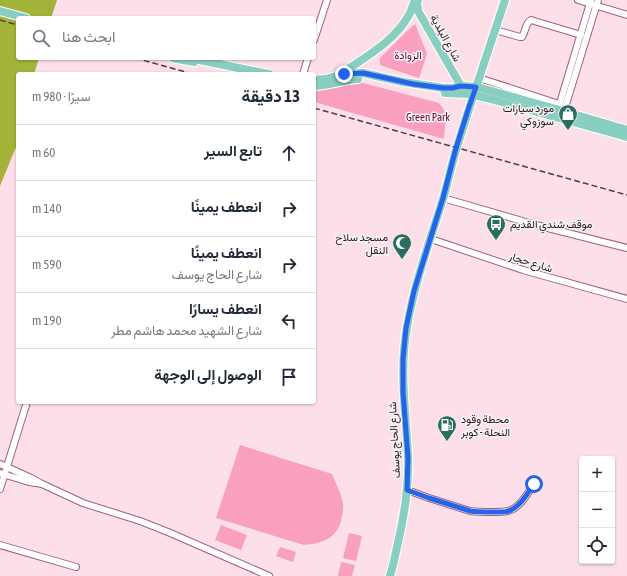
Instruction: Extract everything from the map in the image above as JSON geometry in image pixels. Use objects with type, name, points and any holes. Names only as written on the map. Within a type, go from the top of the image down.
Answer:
[{"type":"main road","points":[[338,76],[382,46],[391,38],[401,28],[410,14],[415,0]]},
{"type":"main road","name":"شارع البلدية","points":[[418,0],[418,11],[460,86]]},
{"type":"main road","name":"شارع الحاج يوسف","points":[[390,576],[401,530],[407,490],[408,458],[403,392],[403,359],[406,328],[414,291],[431,239],[456,148],[505,0]]},
{"type":"main road","points":[[0,11],[19,16]]},
{"type":"main road","points":[[0,14],[16,18]]},
{"type":"main road","points":[[183,60],[236,72]]},
{"type":"main road","points":[[200,60],[258,72]]},
{"type":"main road","points":[[316,80],[344,74],[363,73],[413,84],[443,88],[460,86],[627,130]]},
{"type":"main road","points":[[316,86],[325,86],[351,79],[363,78],[433,92],[475,91]]},
{"type":"main road","points":[[559,112],[627,137]]},
{"type":"street","points":[[316,34],[327,0]]},
{"type":"street","points":[[578,0],[594,2],[627,15]]},
{"type":"street","points":[[559,112],[581,35],[594,2]]},
{"type":"street","points":[[559,112],[594,2]]},
{"type":"street","points":[[495,30],[522,37],[527,23],[531,20],[581,35]]},
{"type":"street","points":[[304,72],[307,60]]},
{"type":"street","points":[[479,78],[559,112]]},
{"type":"street","points":[[443,198],[536,225],[627,248]]},
{"type":"street","name":"شارع حجار","points":[[431,239],[523,270],[627,299]]},
{"type":"street","points":[[0,489],[2,474],[7,467],[27,404]]},
{"type":"street","points":[[0,464],[83,503],[140,521],[269,576]]},
{"type":"street","points":[[2,474],[29,482],[42,484]]},
{"type":"street","points":[[407,490],[470,511],[501,512],[510,511],[515,508],[534,484]]},
{"type":"street","points":[[0,545],[76,567]]},
{"type":"green space","name":"الزوادة","points":[[415,24],[427,54],[419,78],[380,65],[380,58]]},
{"type":"green space","name":"Green Park","points":[[363,83],[439,103],[446,113],[444,139],[316,103],[316,91]]},
{"type":"green space","points":[[240,445],[332,474],[343,505],[341,521],[335,532],[322,542],[304,545],[216,518]]},
{"type":"green space","points":[[221,525],[247,535],[241,550],[215,540]]},
{"type":"green space","points":[[349,533],[362,536],[356,561],[343,558]]},
{"type":"green space","points":[[280,547],[296,552],[293,562],[276,556]]},
{"type":"green space","points":[[341,562],[355,565],[352,576],[338,576]]},
{"type":"shaded area","points":[[0,0],[57,0],[52,16],[16,16],[16,60],[38,60],[35,72],[16,72],[16,147],[0,186]]},
{"type":"railway","points":[[0,20],[16,24]]},
{"type":"railway","points":[[142,60],[186,72]]},
{"type":"railway","points":[[316,109],[627,195]]},
{"type":"place","name":"مورد سيارات سوزوكي","points":[[568,131]]},
{"type":"place","name":"موقف شندي القديم","points":[[496,241]]},
{"type":"place","name":"مسجد سلاح النقل","points":[[402,260]]},
{"type":"place","name":"محطة وقود النحلة - كوبر","points":[[447,442]]},
{"type":"route","points":[[344,74],[363,73],[413,84],[443,88],[460,86],[476,87],[456,148],[449,179],[414,291],[406,328],[403,359],[403,392],[408,458],[407,490],[470,511],[501,512],[510,511],[515,508],[534,484]]}]
